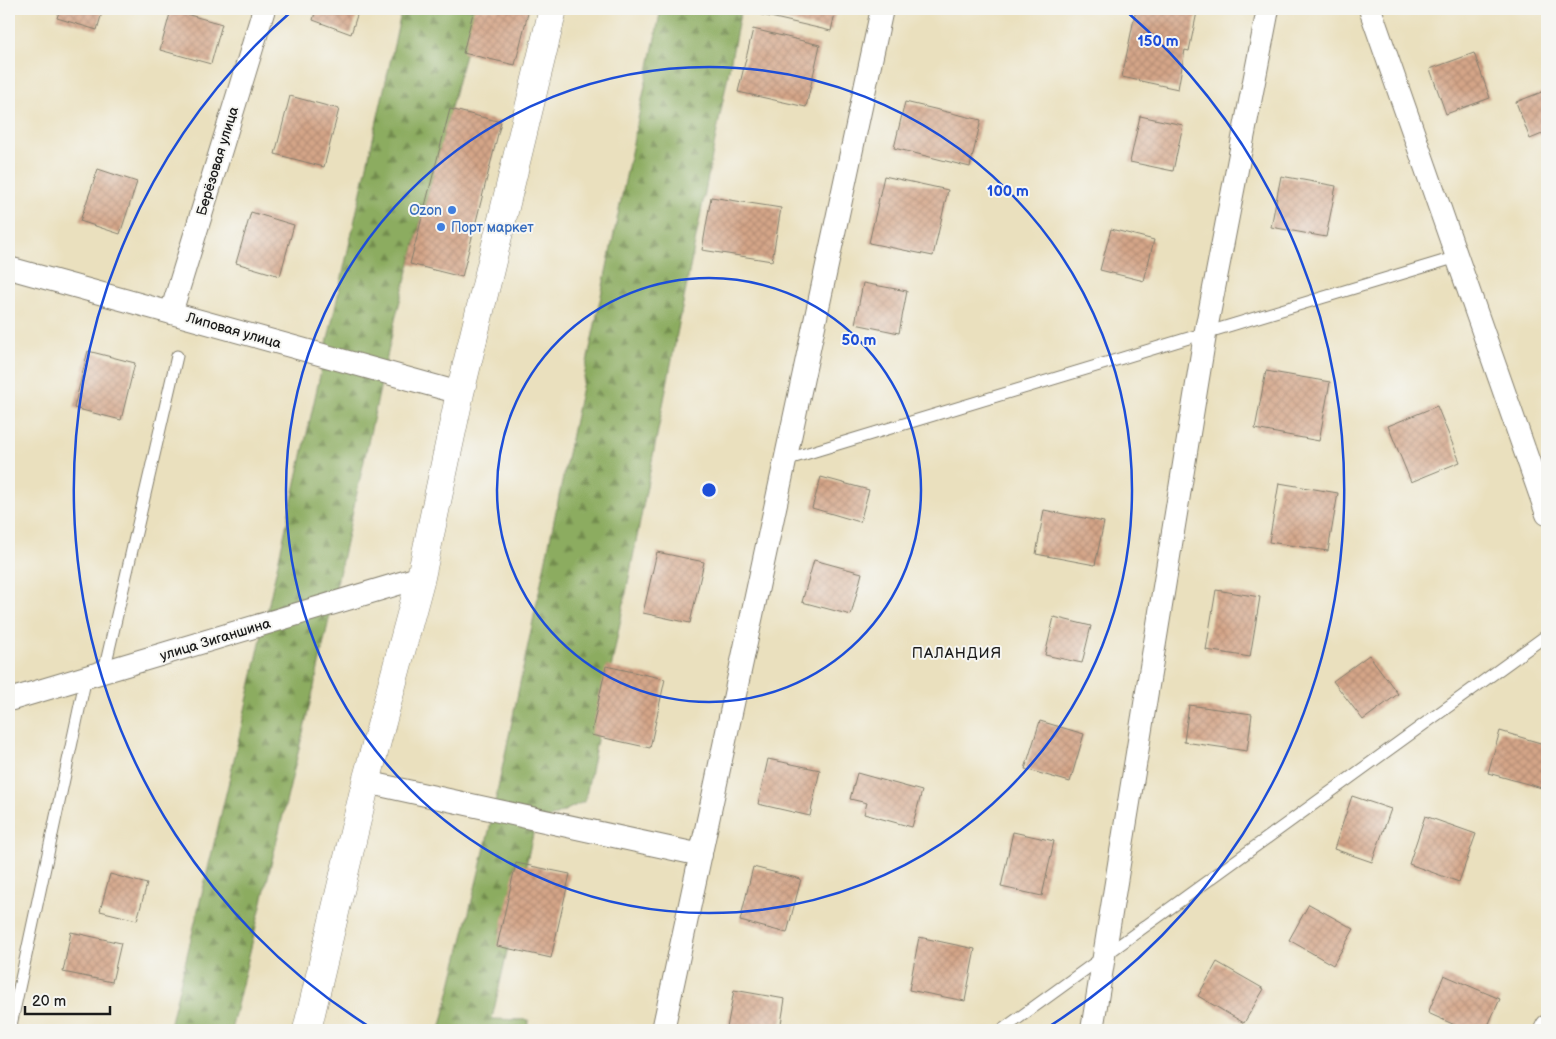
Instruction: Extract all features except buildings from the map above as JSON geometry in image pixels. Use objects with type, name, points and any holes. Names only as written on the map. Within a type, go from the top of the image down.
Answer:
[{"type":"street","name":"Берёзовая улица","points":[[171,313],[264,9]]},
{"type":"street","points":[[307,1030],[366,782],[421,578],[460,393],[553,9]]},
{"type":"street","points":[[664,1030],[882,9]]},
{"type":"street","points":[[1092,1030],[1205,335],[1268,9]]},
{"type":"street","points":[[1370,9],[1547,514]]},
{"type":"street","name":"Липовая улица","points":[[9,268],[460,393]]},
{"type":"street","name":"улица Зиганшина","points":[[9,700],[421,578]]},
{"type":"street","points":[[366,782],[701,855]]},
{"type":"street","points":[[1545,1030],[1547,1026]]},
{"type":"lane","points":[[785,460],[1205,335],[1457,257]]},
{"type":"lane","points":[[10,1030],[95,674],[177,356]]},
{"type":"lane","points":[[1002,1030],[1547,635]]},
{"type":"green space","points":[[402,9],[477,9],[396,316],[314,687],[231,1030],[169,1030],[230,777]]},
{"type":"green space","points":[[661,9],[741,9],[585,801],[535,825],[492,1019],[529,1020],[527,1030],[440,1030],[489,831]]},
{"type":"place","name":"Ozon","points":[[452,210]]},
{"type":"place","name":"Порт маркет","points":[[441,227]]},
{"type":"district","name":"ПАЛАНДИЯ","points":[[957,653]]}]
